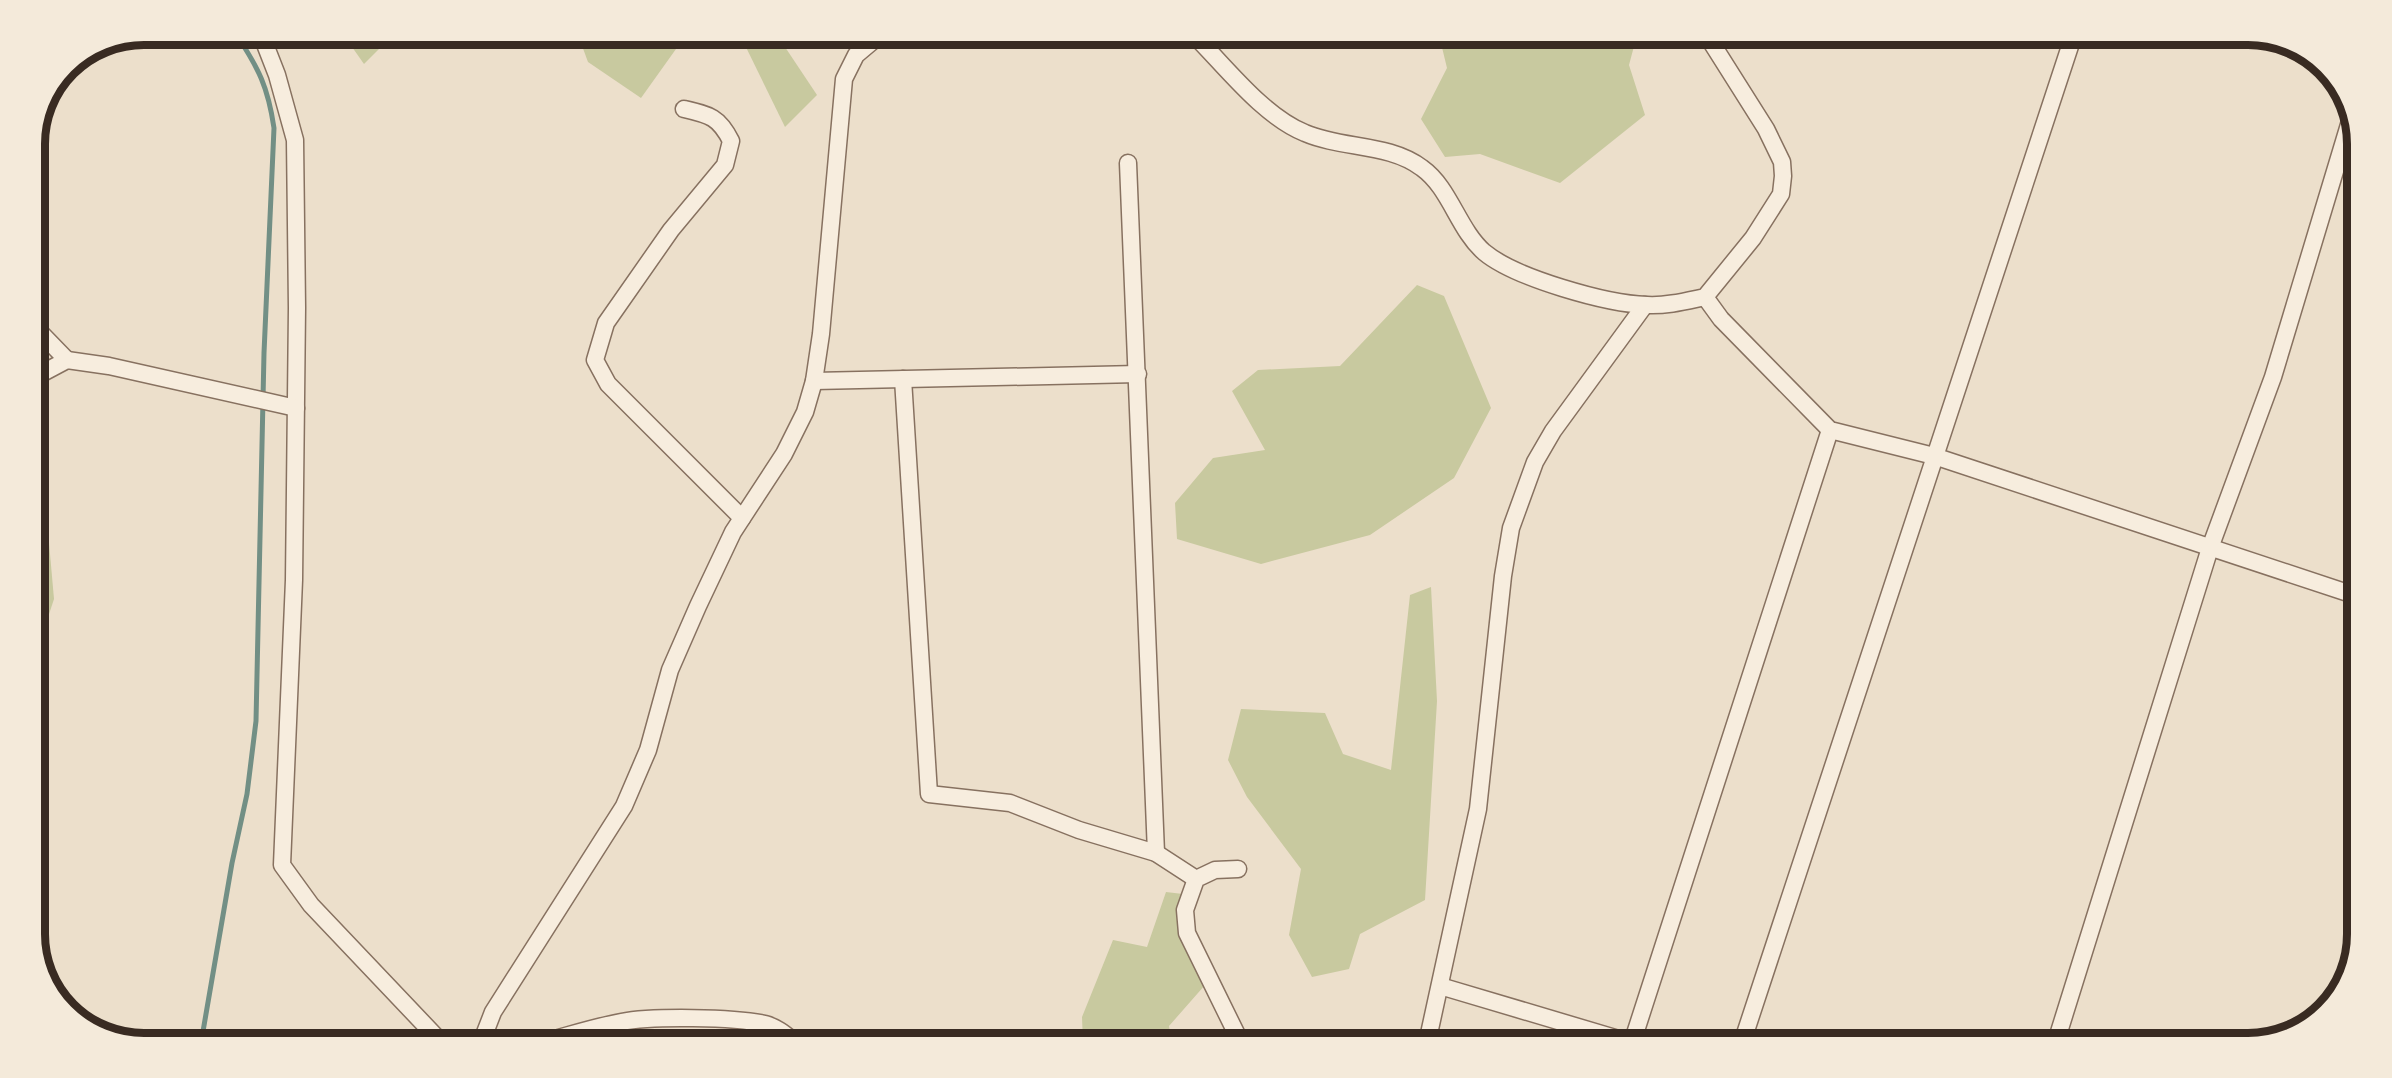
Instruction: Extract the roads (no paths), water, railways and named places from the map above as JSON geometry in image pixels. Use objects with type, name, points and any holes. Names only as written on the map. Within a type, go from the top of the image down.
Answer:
[{"type":"street","points":[[265,45],[277,75],[295,140],[294,580],[282,865],[311,904],[432,1033]]},
{"type":"street","points":[[486,1033],[493,1012],[624,806],[648,750],[669,670],[733,532],[784,454],[805,412],[814,381],[832,233],[844,79],[856,55],[868,45]]},
{"type":"street","points":[[1204,45],[1279,120],[1307,134],[1403,156],[1424,168],[1446,196],[1470,236],[1484,252],[1506,266],[1546,282],[1623,303],[1645,305],[1706,297],[1753,238],[1781,194],[1782,162],[1766,129],[1713,45]]},
{"type":"street","points":[[1746,1033],[2070,45]]},
{"type":"street","points":[[684,109],[699,112],[722,123],[731,141],[725,165],[671,230],[606,323],[595,360],[608,384],[742,518]]},
{"type":"street","points":[[2059,1033],[2210,548],[2273,377],[2346,133]]},
{"type":"street","points":[[1128,163],[1156,853]]},
{"type":"street","points":[[1706,297],[1721,319],[1830,430],[1934,456],[2347,593]]},
{"type":"street","points":[[1429,1033],[1478,809],[1503,576],[1511,528],[1535,462],[1553,431],[1645,305]]},
{"type":"street","points":[[45,337],[67,360]]},
{"type":"street","points":[[45,371],[67,360],[110,366],[296,408]]},
{"type":"street","points":[[814,381],[1138,374]]},
{"type":"street","points":[[903,379],[929,794],[1010,804],[1079,830],[1156,853],[1196,879]]},
{"type":"street","points":[[1635,1033],[1830,430]]},
{"type":"street","points":[[1236,1033],[1187,933],[1185,910],[1196,879],[1215,870],[1238,869]]},
{"type":"street","points":[[1440,986],[1598,1033]]},
{"type":"street","points":[[581,1033],[622,1022],[647,1019],[765,1024],[784,1033]]},
{"type":"waterway","points":[[203,1033],[232,863],[247,794],[256,721],[264,353],[274,128],[269,101],[261,79],[243,45]]}]
